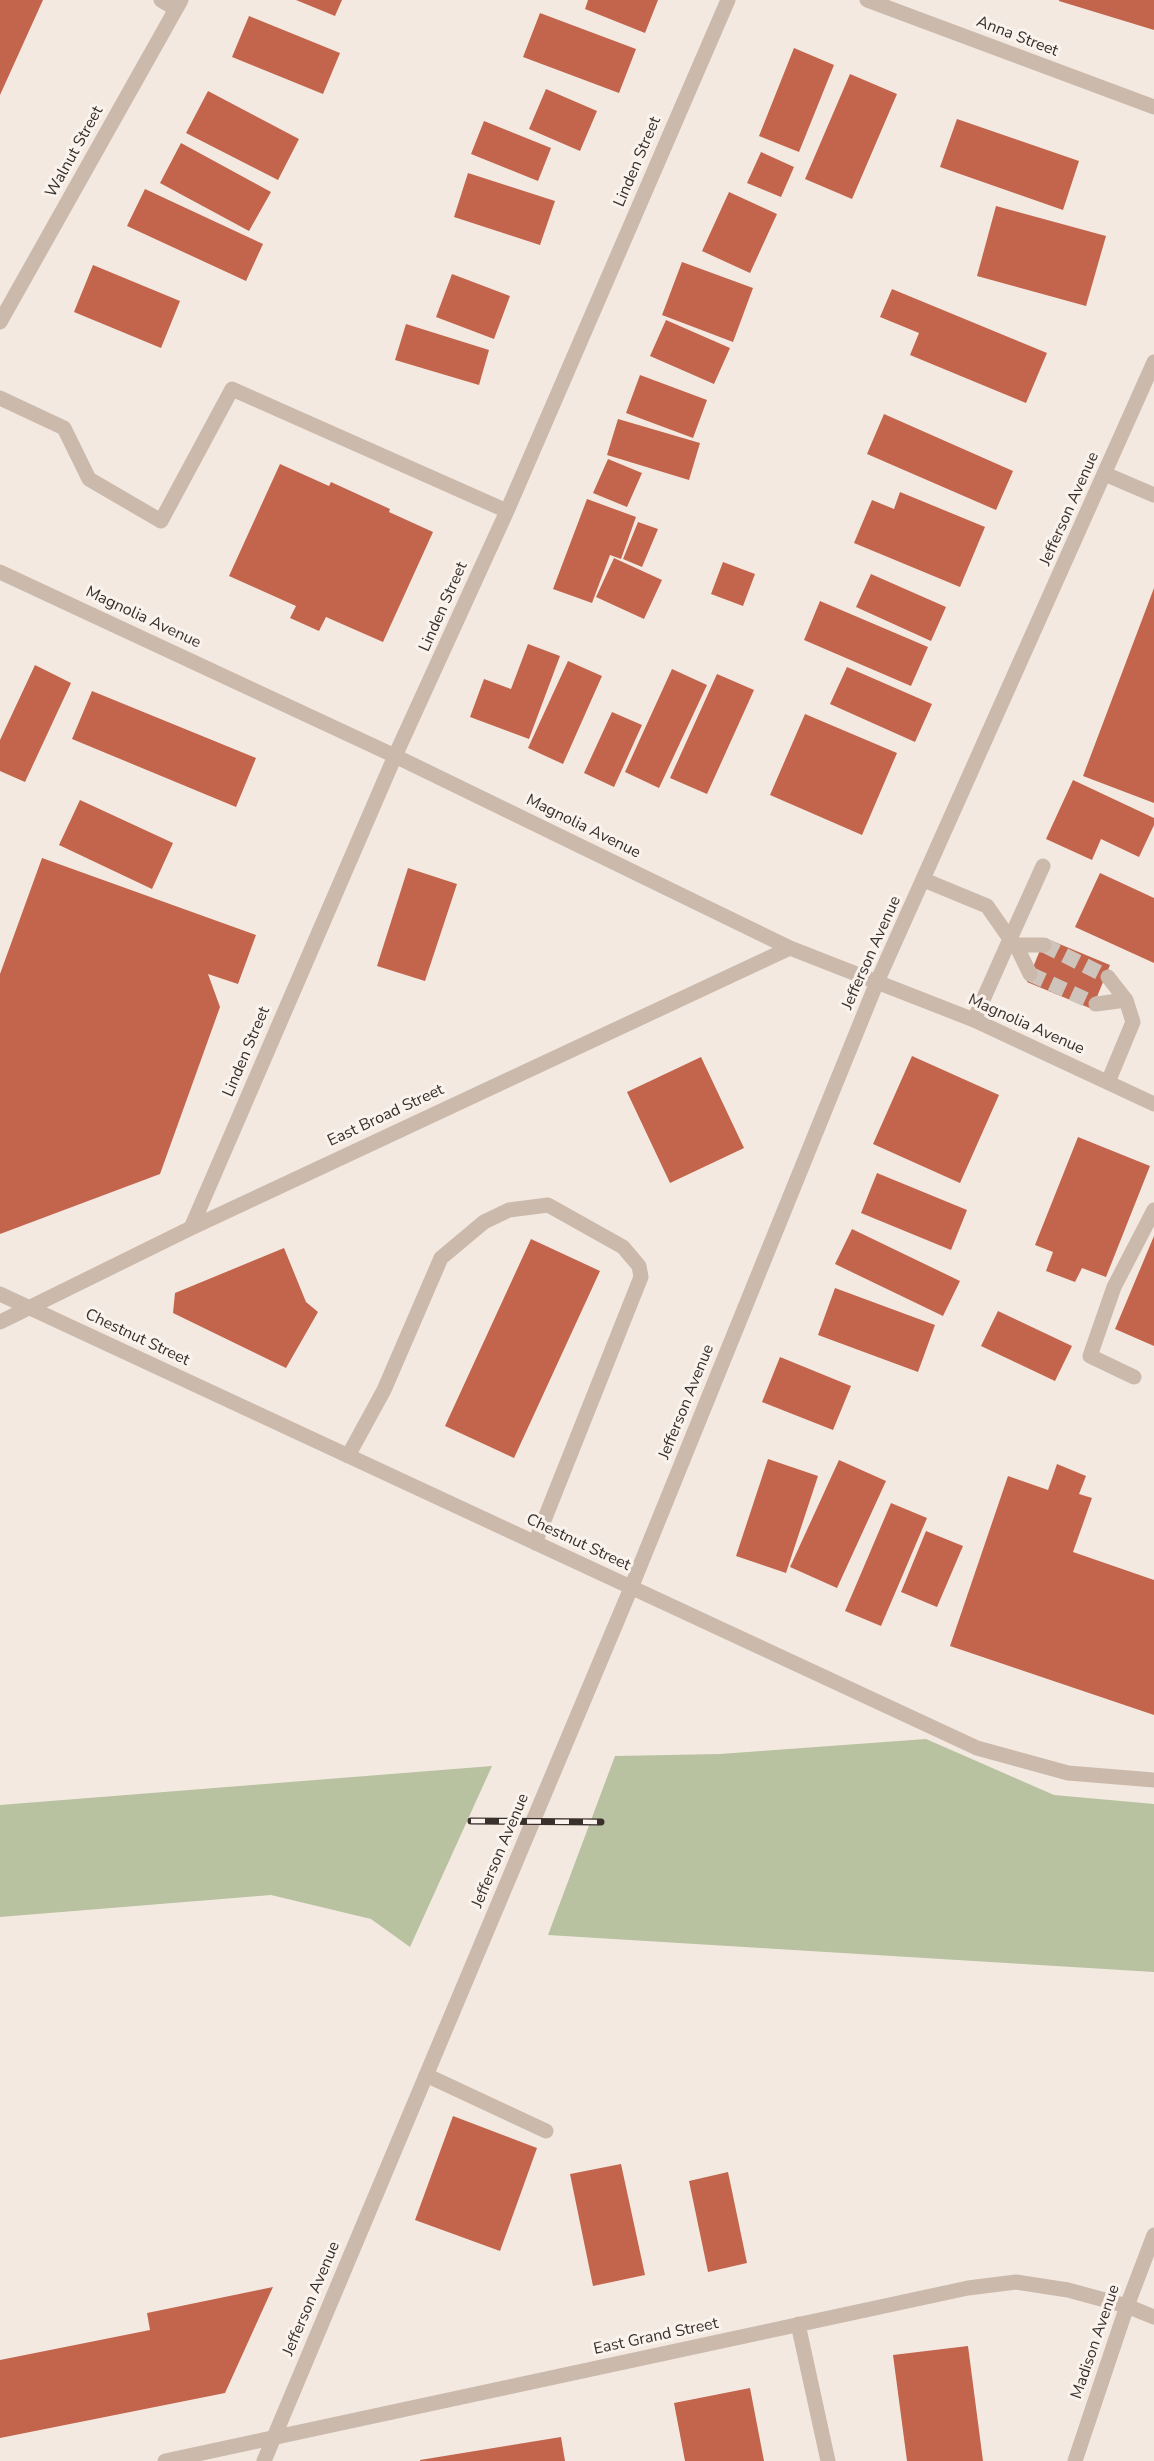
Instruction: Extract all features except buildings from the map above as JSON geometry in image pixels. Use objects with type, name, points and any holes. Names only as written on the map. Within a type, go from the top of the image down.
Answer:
[{"type":"street","points":[[161,0],[179,5]]},
{"type":"street","name":"Linden Street","points":[[191,1228],[396,756],[507,511],[728,0]]},
{"type":"street","name":"Anna Street","points":[[867,0],[1154,107]]},
{"type":"street","name":"Walnut Street","points":[[0,322],[179,5]]},
{"type":"street","name":"Jefferson Avenue","points":[[264,2461],[631,1588],[878,982],[1154,362]]},
{"type":"street","points":[[0,398],[64,429],[89,479],[161,521],[232,389],[507,511]]},
{"type":"street","points":[[1105,474],[1154,495]]},
{"type":"street","name":"Magnolia Avenue","points":[[0,572],[396,756],[790,948],[974,1020],[1154,1104]]},
{"type":"street","points":[[974,1020],[1013,942],[1043,866]]},
{"type":"street","points":[[924,880],[987,906],[1013,942],[1030,974]]},
{"type":"street","points":[[1013,942],[1044,945]]},
{"type":"street","name":"East Broad Street","points":[[0,1322],[191,1228],[790,948]]},
{"type":"street","points":[[1108,977],[1126,1000],[1133,1022],[1108,1082]]},
{"type":"street","points":[[1095,1004],[1126,1000]]},
{"type":"street","points":[[348,1456],[384,1390],[441,1258],[484,1222],[509,1210],[548,1205],[623,1247],[639,1266],[641,1277],[535,1543]]},
{"type":"street","points":[[1134,1377],[1090,1356],[1114,1287],[1154,1210]]},
{"type":"street","name":"Chestnut Street","points":[[0,1294],[977,1748],[1068,1773],[1154,1780]]},
{"type":"street","points":[[426,2075],[546,2131]]},
{"type":"street","name":"Madison Avenue","points":[[1075,2461],[1127,2306],[1154,2235]]},
{"type":"street","name":"East Grand Street","points":[[165,2461],[968,2288],[1016,2282],[1068,2290],[1127,2306],[1154,2317]]},
{"type":"street","points":[[798,2324],[828,2461]]},
{"type":"green space","points":[[926,1739],[1054,1795],[1154,1804],[1154,1972],[548,1935],[615,1756],[720,1754]]},
{"type":"green space","points":[[492,1766],[410,1947],[371,1919],[271,1895],[0,1917],[0,1805]]},
{"type":"tunnel","points":[[1044,945],[1108,977]]},
{"type":"tunnel","points":[[1030,974],[1096,1004]]},
{"type":"railway","points":[[471,1821],[601,1822]]}]
